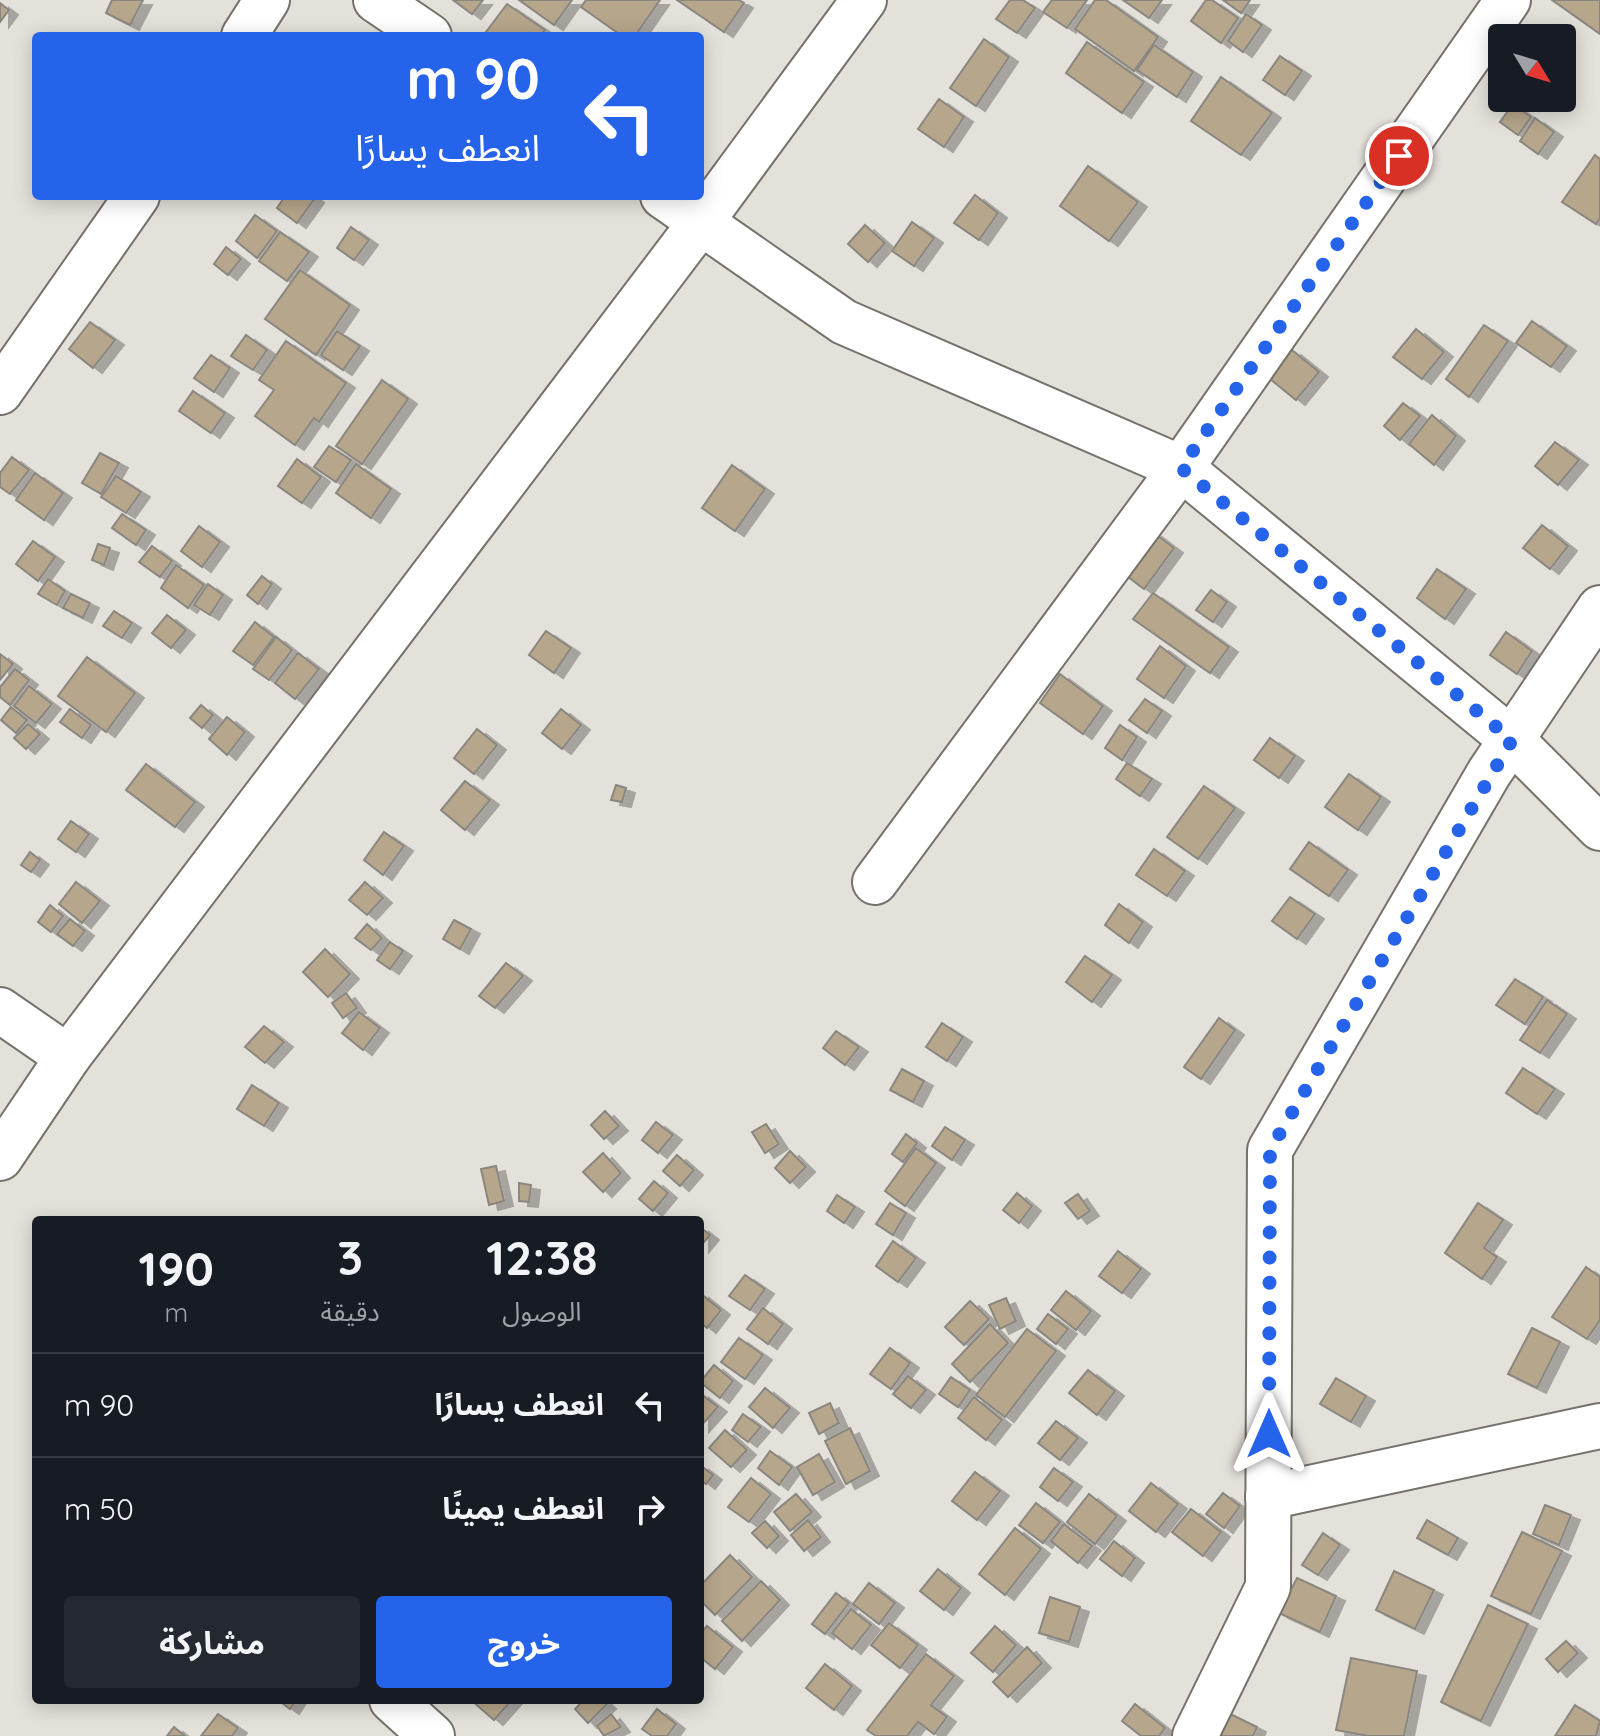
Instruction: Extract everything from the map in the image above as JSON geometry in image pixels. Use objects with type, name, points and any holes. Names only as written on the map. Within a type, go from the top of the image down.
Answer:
[{"type":"street","points":[[247,32],[267,0]]},
{"type":"street","points":[[376,0],[423,32]]},
{"type":"street","points":[[0,1158],[68,1057],[701,222],[864,0]]},
{"type":"street","points":[[875,882],[1181,468],[1508,0]]},
{"type":"street","points":[[0,392],[134,200]]},
{"type":"street","points":[[669,200],[844,322],[1181,468],[1512,740],[1600,828]]},
{"type":"street","points":[[1195,1736],[1268,1587],[1270,1150],[1512,740],[1600,608]]},
{"type":"street","points":[[0,1010],[68,1057]]},
{"type":"street","points":[[1268,1497],[1600,1426]]},
{"type":"street","points":[[396,1704],[432,1736]]},
{"type":"building","points":[[112,0],[143,0],[130,25],[106,13]]},
{"type":"building","points":[[453,0],[483,0],[472,14]]},
{"type":"building","points":[[519,0],[572,0],[554,25]]},
{"type":"building","points":[[586,0],[660,0],[638,32],[616,32],[581,7]]},
{"type":"building","points":[[677,0],[739,0],[744,3],[724,32]]},
{"type":"building","points":[[1010,0],[1023,0],[1035,8],[1017,33],[996,19]]},
{"type":"building","points":[[1052,0],[1087,0],[1067,28],[1043,12]]},
{"type":"building","points":[[1095,0],[1106,0],[1158,37],[1134,71],[1075,29]]},
{"type":"building","points":[[1123,0],[1162,0],[1149,18]]},
{"type":"building","points":[[1206,0],[1212,0],[1238,18],[1221,43],[1191,21]]},
{"type":"building","points":[[1223,0],[1250,0],[1241,13]]},
{"type":"building","points":[[1552,0],[1600,0],[1600,34]]},
{"type":"building","points":[[0,3],[9,10],[0,22]]},
{"type":"building","points":[[507,4],[545,30],[543,32],[486,32]]},
{"type":"building","points":[[1246,14],[1262,25],[1243,52],[1228,41]]},
{"type":"building","points":[[984,39],[1009,57],[976,106],[950,88]]},
{"type":"building","points":[[1087,42],[1144,82],[1122,113],[1066,73]]},
{"type":"building","points":[[1154,45],[1193,72],[1177,97],[1137,70]]},
{"type":"building","points":[[1280,56],[1302,71],[1285,95],[1263,80]]},
{"type":"building","points":[[1221,77],[1272,113],[1241,155],[1191,121]]},
{"type":"building","points":[[939,99],[964,117],[944,147],[918,129]]},
{"type":"building","points":[[1507,112],[1524,112],[1531,117],[1518,135],[1500,122]]},
{"type":"building","points":[[1535,118],[1554,132],[1538,154],[1520,141]]},
{"type":"building","points":[[1595,155],[1600,159],[1600,218],[1596,224],[1562,202]]},
{"type":"building","points":[[1088,166],[1138,202],[1109,241],[1060,206]]},
{"type":"building","points":[[975,195],[998,213],[979,240],[954,223]]},
{"type":"building","points":[[282,200],[314,200],[297,223],[277,208]]},
{"type":"building","points":[[255,215],[277,231],[257,258],[236,241]]},
{"type":"building","points":[[912,222],[934,238],[914,266],[892,251]]},
{"type":"building","points":[[865,225],[885,243],[868,262],[848,244]]},
{"type":"building","points":[[351,227],[369,240],[354,260],[337,248]]},
{"type":"building","points":[[280,232],[309,252],[287,281],[259,261]]},
{"type":"building","points":[[226,247],[241,259],[228,275],[214,264]]},
{"type":"building","points":[[300,270],[350,305],[316,355],[265,319]]},
{"type":"building","points":[[1532,321],[1567,346],[1551,367],[1516,343]]},
{"type":"building","points":[[90,322],[115,340],[93,368],[69,349]]},
{"type":"building","points":[[1484,325],[1508,341],[1469,397],[1446,379]]},
{"type":"building","points":[[1416,329],[1444,352],[1422,379],[1393,357]]},
{"type":"building","points":[[337,331],[360,346],[343,370],[321,355]]},
{"type":"building","points":[[246,335],[267,350],[253,370],[231,356]]},
{"type":"building","points":[[286,341],[346,383],[319,422],[314,418],[295,445],[255,416],[274,390],[259,380]]},
{"type":"building","points":[[1292,350],[1319,372],[1296,400],[1269,378]]},
{"type":"building","points":[[211,355],[230,368],[214,392],[194,378]]},
{"type":"building","points":[[382,380],[408,399],[362,464],[336,446]]},
{"type":"building","points":[[193,391],[225,413],[211,433],[179,411]]},
{"type":"building","points":[[1403,403],[1420,416],[1400,440],[1384,426]]},
{"type":"building","points":[[1432,415],[1456,436],[1434,465],[1409,444]]},
{"type":"building","points":[[1555,442],[1579,460],[1558,485],[1535,466]]},
{"type":"building","points":[[329,446],[351,460],[336,482],[314,467]]},
{"type":"building","points":[[100,453],[119,463],[101,494],[82,483]]},
{"type":"building","points":[[12,457],[29,470],[10,494],[0,487],[0,473]]},
{"type":"building","points":[[297,459],[321,477],[302,503],[278,486]]},
{"type":"building","points":[[356,464],[391,489],[371,518],[336,493]]},
{"type":"building","points":[[732,465],[765,489],[735,531],[702,508]]},
{"type":"building","points":[[35,473],[63,493],[44,520],[16,500]]},
{"type":"building","points":[[116,476],[141,492],[126,513],[101,497]]},
{"type":"building","points":[[122,514],[146,530],[136,545],[112,528]]},
{"type":"building","points":[[1542,525],[1568,546],[1550,569],[1523,548]]},
{"type":"building","points":[[199,526],[220,542],[202,567],[181,551]]},
{"type":"building","points":[[1153,532],[1174,548],[1144,589],[1123,573]]},
{"type":"building","points":[[33,541],[55,557],[38,581],[16,564]]},
{"type":"building","points":[[98,544],[110,548],[104,565],[92,560]]},
{"type":"building","points":[[152,546],[172,561],[160,577],[139,562]]},
{"type":"building","points":[[176,565],[204,585],[188,608],[161,588]]},
{"type":"building","points":[[1437,569],[1466,589],[1445,619],[1417,598]]},
{"type":"building","points":[[262,576],[272,584],[258,604],[247,595]]},
{"type":"building","points":[[48,579],[65,591],[57,605],[38,594]]},
{"type":"building","points":[[208,584],[223,595],[210,615],[194,605]]},
{"type":"building","points":[[1211,590],[1227,602],[1213,622],[1196,610]]},
{"type":"building","points":[[1153,593],[1229,647],[1210,673],[1133,619]]},
{"type":"building","points":[[71,594],[90,603],[83,618],[63,608]]},
{"type":"building","points":[[114,611],[132,623],[122,638],[103,626]]},
{"type":"building","points":[[167,615],[186,630],[171,648],[152,633]]},
{"type":"building","points":[[255,622],[274,637],[253,665],[233,651]]},
{"type":"building","points":[[546,631],[571,648],[554,673],[529,655]]},
{"type":"building","points":[[1506,632],[1532,651],[1517,674],[1490,655]]},
{"type":"building","points":[[276,637],[292,650],[269,680],[253,669]]},
{"type":"building","points":[[1160,646],[1186,666],[1164,698],[1137,679]]},
{"type":"building","points":[[298,653],[319,669],[295,699],[275,683]]},
{"type":"building","points":[[0,654],[13,664],[0,680]]},
{"type":"building","points":[[87,657],[135,693],[106,732],[58,696]]},
{"type":"building","points":[[15,669],[29,680],[10,705],[0,697],[0,687]]},
{"type":"building","points":[[1060,674],[1103,706],[1083,734],[1040,703]]},
{"type":"building","points":[[29,686],[52,704],[36,723],[14,706]]},
{"type":"building","points":[[1145,699],[1162,711],[1147,733],[1129,720]]},
{"type":"building","points":[[201,705],[213,715],[202,728],[190,718]]},
{"type":"building","points":[[11,707],[27,720],[16,733],[1,720]]},
{"type":"building","points":[[70,709],[91,725],[82,738],[60,722]]},
{"type":"building","points":[[561,709],[581,725],[562,749],[542,733]]},
{"type":"building","points":[[227,717],[245,732],[227,755],[209,739]]},
{"type":"building","points":[[28,724],[40,734],[26,749],[14,738]]},
{"type":"building","points":[[1120,725],[1137,737],[1122,760],[1105,748]]},
{"type":"building","points":[[477,729],[497,745],[474,774],[454,758]]},
{"type":"building","points":[[1270,738],[1295,756],[1279,778],[1254,760]]},
{"type":"building","points":[[1127,763],[1152,779],[1140,796],[1116,779]]},
{"type":"building","points":[[146,764],[195,802],[175,827],[126,790]]},
{"type":"building","points":[[1349,774],[1381,797],[1358,830],[1325,807]]},
{"type":"building","points":[[465,781],[490,800],[465,830],[441,810]]},
{"type":"building","points":[[616,785],[626,788],[622,802],[611,800]]},
{"type":"building","points":[[1204,786],[1235,808],[1198,859],[1167,837]]},
{"type":"building","points":[[71,821],[89,834],[76,852],[58,839]]},
{"type":"building","points":[[384,832],[404,846],[383,875],[364,860]]},
{"type":"building","points":[[1309,842],[1348,870],[1329,896],[1290,869]]},
{"type":"building","points":[[1154,849],[1185,871],[1167,896],[1136,875]]},
{"type":"building","points":[[30,852],[40,860],[31,872],[21,865]]},
{"type":"building","points":[[76,882],[100,901],[82,923],[59,904]]},
{"type":"building","points":[[365,882],[383,898],[367,915],[349,900]]},
{"type":"building","points":[[1290,897],[1315,914],[1297,939],[1272,921]]},
{"type":"building","points":[[1119,904],[1143,922],[1129,943],[1105,925]]},
{"type":"building","points":[[50,905],[63,916],[51,932],[38,922]]},
{"type":"building","points":[[70,919],[85,931],[73,946],[57,934]]},
{"type":"building","points":[[454,920],[471,929],[460,949],[443,939]]},
{"type":"building","points":[[367,924],[382,938],[371,950],[355,938]]},
{"type":"building","points":[[390,942],[403,951],[390,969],[377,960]]},
{"type":"building","points":[[325,949],[350,974],[328,997],[303,972]]},
{"type":"building","points":[[1085,956],[1112,975],[1092,1002],[1066,982]]},
{"type":"building","points":[[506,963],[523,976],[495,1008],[479,996]]},
{"type":"building","points":[[1515,979],[1543,997],[1525,1024],[1496,1005]]},
{"type":"building","points":[[346,993],[357,1008],[343,1018],[332,1003]]},
{"type":"building","points":[[1547,1000],[1567,1014],[1540,1053],[1520,1040]]},
{"type":"building","points":[[359,1012],[380,1028],[363,1050],[342,1033]]},
{"type":"building","points":[[1219,1018],[1235,1030],[1201,1079],[1184,1067]]},
{"type":"building","points":[[942,1023],[963,1037],[947,1061],[926,1047]]},
{"type":"building","points":[[264,1026],[284,1042],[265,1063],[245,1047]]},
{"type":"building","points":[[836,1031],[859,1047],[845,1065],[823,1048]]},
{"type":"building","points":[[1523,1068],[1555,1089],[1537,1114],[1506,1093]]},
{"type":"building","points":[[902,1069],[924,1081],[913,1102],[890,1090]]},
{"type":"building","points":[[252,1085],[279,1103],[264,1126],[237,1109]]},
{"type":"building","points":[[605,1111],[619,1126],[604,1139],[591,1125]]},
{"type":"building","points":[[656,1122],[673,1135],[658,1153],[642,1140]]},
{"type":"building","points":[[766,1124],[779,1144],[765,1153],[752,1132]]},
{"type":"building","points":[[945,1127],[965,1140],[952,1160],[932,1146]]},
{"type":"building","points":[[906,1134],[917,1143],[903,1162],[892,1154]]},
{"type":"building","points":[[916,1148],[936,1163],[905,1206],[885,1191]]},
{"type":"building","points":[[790,1151],[806,1167],[790,1183],[775,1168]]},
{"type":"building","points":[[603,1153],[621,1173],[603,1192],[583,1172]]},
{"type":"building","points":[[677,1155],[694,1170],[680,1186],[663,1171]]},
{"type":"building","points":[[496,1166],[504,1201],[489,1205],[481,1169]]},
{"type":"building","points":[[654,1181],[668,1193],[653,1211],[639,1199]]},
{"type":"building","points":[[519,1183],[531,1185],[529,1202],[519,1201]]},
{"type":"building","points":[[1017,1193],[1032,1206],[1019,1223],[1003,1210]]},
{"type":"building","points":[[1078,1194],[1090,1211],[1078,1219],[1065,1203]]},
{"type":"building","points":[[837,1195],[855,1207],[844,1223],[827,1211]]},
{"type":"building","points":[[890,1203],[906,1213],[893,1235],[876,1224]]},
{"type":"building","points":[[1478,1203],[1503,1220],[1484,1248],[1497,1257],[1482,1279],[1445,1253]]},
{"type":"building","points":[[893,1241],[916,1258],[898,1282],[876,1266]]},
{"type":"building","points":[[1118,1251],[1141,1269],[1122,1293],[1099,1276]]},
{"type":"building","points":[[1586,1267],[1600,1277],[1600,1320],[1587,1339],[1552,1317]]},
{"type":"building","points":[[745,1275],[765,1289],[750,1310],[729,1296]]},
{"type":"building","points":[[1066,1291],[1091,1311],[1076,1330],[1051,1310]]},
{"type":"building","points":[[704,1296],[721,1310],[707,1328],[704,1325]]},
{"type":"building","points":[[1006,1298],[1016,1321],[1000,1329],[989,1305]]},
{"type":"building","points":[[970,1301],[989,1319],[964,1345],[945,1327]]},
{"type":"building","points":[[763,1308],[783,1324],[768,1344],[747,1329]]},
{"type":"building","points":[[1048,1314],[1068,1329],[1056,1344],[1037,1329]]},
{"type":"building","points":[[990,1324],[1008,1343],[970,1382],[952,1364]]},
{"type":"building","points":[[1532,1328],[1560,1342],[1537,1388],[1508,1374]]},
{"type":"building","points":[[1027,1329],[1056,1351],[1005,1417],[976,1395]]},
{"type":"building","points":[[739,1338],[763,1355],[745,1379],[721,1362]]},
{"type":"building","points":[[890,1348],[910,1363],[891,1389],[870,1374]]},
{"type":"building","points":[[714,1365],[733,1381],[720,1398],[704,1385],[704,1377]]},
{"type":"building","points":[[1088,1370],[1115,1391],[1097,1415],[1069,1393]]},
{"type":"building","points":[[908,1376],[926,1390],[911,1408],[893,1394]]},
{"type":"building","points":[[951,1377],[970,1390],[958,1407],[939,1394]]},
{"type":"building","points":[[1336,1378],[1366,1396],[1351,1422],[1320,1404]]},
{"type":"building","points":[[765,1388],[790,1408],[773,1428],[749,1407]]},
{"type":"building","points":[[704,1396],[718,1407],[704,1423]]},
{"type":"building","points":[[974,1397],[1002,1420],[986,1440],[958,1418]]},
{"type":"building","points":[[830,1403],[839,1423],[819,1434],[809,1413]]},
{"type":"building","points":[[743,1414],[761,1427],[748,1442],[732,1430]]},
{"type":"building","points":[[1056,1421],[1078,1438],[1060,1460],[1038,1443]]},
{"type":"building","points":[[850,1428],[870,1471],[846,1484],[825,1441]]},
{"type":"building","points":[[725,1430],[747,1450],[731,1467],[709,1448]]},
{"type":"building","points":[[770,1451],[792,1467],[779,1485],[758,1468]]},
{"type":"building","points":[[819,1454],[835,1482],[813,1495],[797,1467]]},
{"type":"building","points":[[704,1468],[713,1475],[706,1484],[704,1482]]},
{"type":"building","points":[[1054,1468],[1073,1482],[1058,1501],[1040,1487]]},
{"type":"building","points":[[975,1472],[1000,1491],[977,1520],[952,1501]]},
{"type":"building","points":[[751,1478],[771,1494],[749,1522],[728,1507]]},
{"type":"building","points":[[1151,1483],[1178,1504],[1156,1532],[1129,1511]]},
{"type":"building","points":[[1223,1493],[1240,1506],[1224,1528],[1206,1514]]},
{"type":"building","points":[[796,1494],[812,1512],[790,1531],[774,1512]]},
{"type":"building","points":[[1089,1494],[1117,1516],[1095,1544],[1067,1522]]},
{"type":"building","points":[[1036,1503],[1060,1522],[1043,1543],[1019,1525]]},
{"type":"building","points":[[1545,1505],[1571,1515],[1559,1545],[1533,1534]]},
{"type":"building","points":[[1191,1509],[1221,1532],[1203,1556],[1172,1532]]},
{"type":"building","points":[[808,1520],[821,1537],[804,1551],[791,1535]]},
{"type":"building","points":[[1427,1520],[1458,1538],[1448,1555],[1417,1538]]},
{"type":"building","points":[[765,1521],[779,1536],[767,1548],[752,1533]]},
{"type":"building","points":[[1064,1524],[1092,1546],[1078,1563],[1051,1541]]},
{"type":"building","points":[[1015,1528],[1041,1549],[1005,1595],[979,1574]]},
{"type":"building","points":[[1522,1532],[1562,1551],[1531,1614],[1491,1596]]},
{"type":"building","points":[[1323,1533],[1340,1545],[1318,1575],[1302,1565]]},
{"type":"building","points":[[1114,1541],[1135,1558],[1122,1576],[1100,1559]]},
{"type":"building","points":[[730,1555],[752,1577],[715,1615],[704,1604],[704,1582]]},
{"type":"building","points":[[938,1569],[961,1588],[944,1610],[920,1591]]},
{"type":"building","points":[[1394,1571],[1434,1590],[1415,1629],[1376,1610]]},
{"type":"building","points":[[1297,1578],[1336,1596],[1320,1632],[1279,1613]]},
{"type":"building","points":[[761,1581],[780,1600],[742,1641],[722,1621]]},
{"type":"building","points":[[869,1583],[895,1603],[879,1624],[853,1604]]},
{"type":"building","points":[[836,1593],[849,1603],[825,1634],[812,1624]]},
{"type":"building","points":[[1050,1597],[1080,1607],[1069,1642],[1039,1633]]},
{"type":"building","points":[[1488,1605],[1528,1624],[1481,1721],[1441,1702]]},
{"type":"building","points":[[851,1609],[871,1625],[852,1649],[832,1633]]},
{"type":"building","points":[[889,1623],[918,1645],[900,1668],[871,1645]]},
{"type":"building","points":[[707,1626],[733,1647],[715,1669],[704,1660],[704,1629]]},
{"type":"building","points":[[995,1626],[1016,1645],[993,1672],[971,1653]]},
{"type":"building","points":[[1566,1641],[1578,1653],[1558,1672],[1546,1659]]},
{"type":"building","points":[[1027,1647],[1042,1663],[1008,1697],[993,1682]]},
{"type":"building","points":[[926,1654],[954,1676],[931,1705],[947,1717],[934,1734],[918,1722],[907,1736],[876,1736],[867,1730]]},
{"type":"building","points":[[1351,1658],[1417,1671],[1404,1736],[1368,1736],[1336,1730]]},
{"type":"building","points":[[825,1664],[852,1686],[834,1710],[806,1688]]},
{"type":"building","points":[[476,1704],[508,1704],[494,1720]]},
{"type":"building","points":[[580,1704],[607,1704],[588,1723],[575,1709]]},
{"type":"building","points":[[1135,1704],[1165,1728],[1159,1736],[1141,1736],[1122,1721]]},
{"type":"building","points":[[1575,1705],[1600,1721],[1596,1736],[1555,1736]]},
{"type":"building","points":[[657,1709],[676,1724],[667,1736],[652,1736],[642,1729]]},
{"type":"building","points":[[1220,1709],[1257,1727],[1253,1736],[1207,1736]]},
{"type":"building","points":[[218,1714],[238,1728],[232,1736],[201,1736]]},
{"type":"building","points":[[611,1714],[621,1727],[604,1736],[597,1726]]},
{"type":"building","points":[[174,1727],[185,1736],[167,1736]]},
{"type":"route","points":[[1269,1434],[1270,1150],[1489,773],[1512,740],[1181,468],[1399,156]]}]
